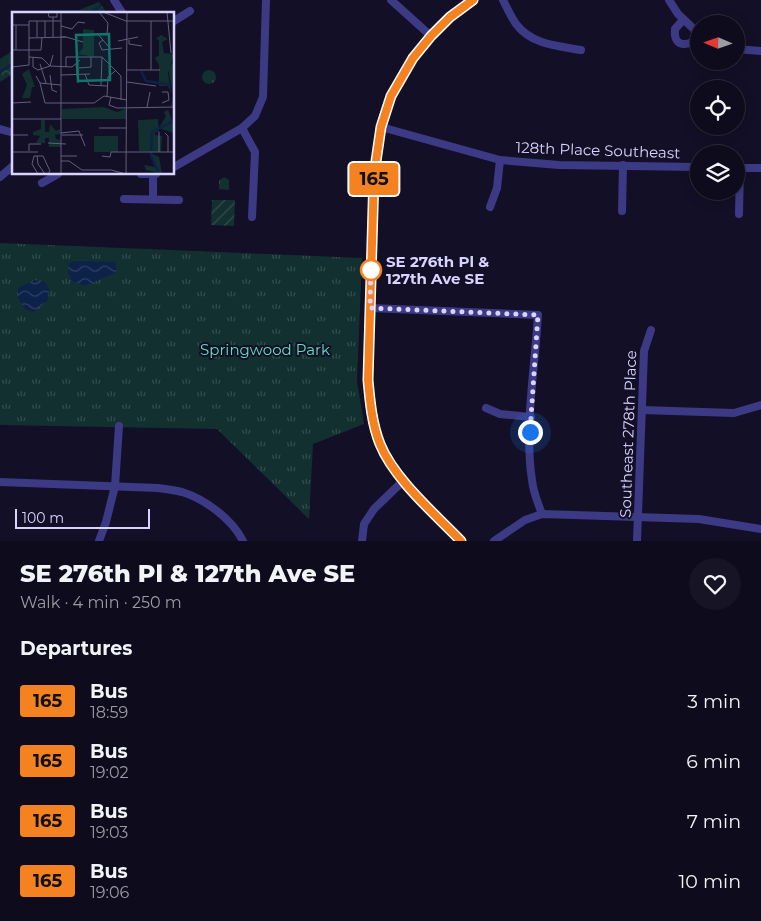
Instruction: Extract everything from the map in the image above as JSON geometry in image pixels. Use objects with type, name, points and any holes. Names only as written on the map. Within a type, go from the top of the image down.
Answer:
[{"type":"street","points":[[114,0],[122,12]]},
{"type":"street","points":[[175,167],[242,128],[254,116],[263,97],[266,0]]},
{"type":"street","points":[[391,0],[431,36]]},
{"type":"street","points":[[460,541],[403,481],[380,445],[371,414],[368,380],[374,175],[381,127],[391,96],[413,58],[450,17],[472,0]]},
{"type":"street","points":[[503,0],[517,25],[529,36],[546,45],[581,50]]},
{"type":"street","points":[[669,0],[690,27]]},
{"type":"street","points":[[175,20],[190,11]]},
{"type":"street","points":[[683,20],[675,29],[676,38],[679,42],[687,45],[690,44]]},
{"type":"street","points":[[745,50],[761,51]]},
{"type":"street","name":"128th Place Southeast","points":[[381,127],[500,160],[559,165],[690,167]]},
{"type":"street","points":[[242,128],[255,152],[252,217]]},
{"type":"street","points":[[490,207],[497,188],[500,160]]},
{"type":"street","points":[[622,211],[623,165]]},
{"type":"street","points":[[0,177],[12,167]]},
{"type":"street","points":[[745,168],[761,168]]},
{"type":"street","points":[[42,183],[56,175]]},
{"type":"street","points":[[153,199],[155,175]]},
{"type":"street","points":[[124,199],[179,200]]},
{"type":"street","points":[[739,200],[739,214]]},
{"type":"street","points":[[370,308],[538,315],[530,460],[532,483],[542,514]]},
{"type":"street","name":"Southeast 278th Place","points":[[637,541],[644,350],[651,330]]},
{"type":"street","points":[[642,410],[734,413],[761,405]]},
{"type":"street","points":[[486,408],[500,414],[531,417]]},
{"type":"street","points":[[99,541],[115,486],[118,426]]},
{"type":"street","points":[[362,541],[364,524],[374,509],[403,481]]},
{"type":"street","points":[[0,482],[158,488],[182,492],[201,500],[222,515],[240,534],[243,541]]},
{"type":"street","points":[[494,541],[525,520],[542,514],[699,519],[761,529]]},
{"type":"green space","points":[[99,2],[106,12],[49,12],[49,10],[79,10]]},
{"type":"green space","points":[[12,51],[12,74],[0,82],[0,59]]},
{"type":"green space","points":[[206,70],[212,70],[216,77],[212,84],[206,84],[202,80],[202,74]]},
{"type":"green space","points":[[224,177],[229,180],[229,190],[219,189],[219,181]]},
{"type":"green space","points":[[212,200],[235,200],[234,226],[211,225]]},
{"type":"green space","name":"Springwood Park","points":[[0,243],[362,258],[357,381],[364,424],[313,444],[309,519],[217,429],[0,425]]},
{"type":"water","points":[[75,261],[115,262],[117,272],[85,286],[72,281],[68,272],[69,263]]},
{"type":"water","points":[[34,280],[44,281],[49,288],[48,300],[34,312],[25,309],[18,298],[18,288]]},
{"type":"waterway","points":[[92,12],[100,6]]},
{"type":"waterway","points":[[0,72],[12,64]]},
{"type":"bus line","name":"165","points":[[461,541],[403,481],[380,445],[371,414],[368,380],[374,175],[381,127],[391,96],[413,58],[450,17],[473,0]]},
{"type":"place","name":"SE 276th Pl & 127th Ave SE","points":[[371,270]]},
{"type":"route","points":[[371,270],[371,263],[370,308],[538,315],[530,432]]}]
